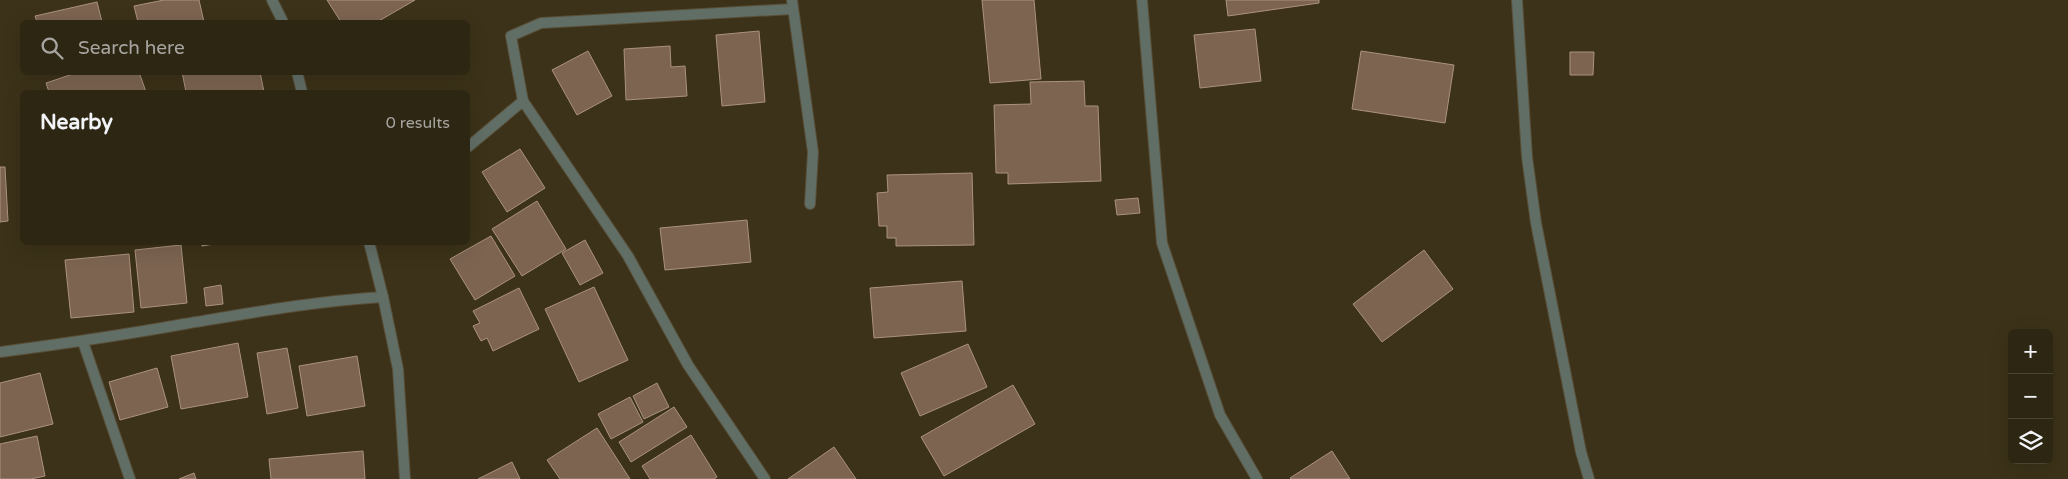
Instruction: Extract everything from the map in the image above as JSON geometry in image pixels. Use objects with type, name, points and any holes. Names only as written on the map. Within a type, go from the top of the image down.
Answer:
[{"type":"street","points":[[272,0],[282,20]]},
{"type":"street","points":[[1142,0],[1162,243],[1220,415],[1256,479]]},
{"type":"street","points":[[1517,0],[1526,157],[1536,223],[1581,452],[1589,479]]},
{"type":"street","points":[[765,479],[688,365],[628,256],[523,101],[511,36],[541,23],[793,4],[813,152],[810,204]]},
{"type":"street","points":[[298,75],[302,90]]},
{"type":"street","points":[[470,145],[523,101]]},
{"type":"street","points":[[370,245],[383,296],[398,369],[405,479]]},
{"type":"street","points":[[0,352],[83,342],[341,299],[383,296]]},
{"type":"street","points":[[83,342],[130,479]]},
{"type":"building","points":[[164,0],[199,0],[204,20],[138,20],[134,6]]},
{"type":"building","points":[[327,0],[415,0],[380,20],[340,20]]},
{"type":"building","points":[[982,0],[1034,0],[1041,79],[990,83]]},
{"type":"building","points":[[1226,0],[1319,0],[1319,3],[1228,16]]},
{"type":"building","points":[[97,2],[102,20],[36,20],[35,16]]},
{"type":"building","points":[[1255,29],[1261,81],[1200,88],[1194,35]]},
{"type":"building","points":[[759,31],[765,102],[722,106],[716,35]]},
{"type":"building","points":[[670,46],[671,67],[685,66],[687,96],[626,100],[624,49]]},
{"type":"building","points":[[588,51],[612,96],[577,115],[552,70]]},
{"type":"building","points":[[1361,51],[1454,65],[1445,123],[1352,109]]},
{"type":"building","points":[[1570,52],[1594,52],[1593,75],[1570,75]]},
{"type":"building","points":[[70,75],[140,75],[145,90],[48,90],[46,83]]},
{"type":"building","points":[[183,75],[261,75],[264,90],[186,90]]},
{"type":"building","points":[[1084,81],[1085,106],[1098,106],[1101,181],[1008,184],[1008,173],[996,173],[994,105],[1031,104],[1030,82]]},
{"type":"building","points":[[520,149],[545,188],[507,212],[482,172]]},
{"type":"building","points":[[0,167],[5,167],[8,221],[0,222]]},
{"type":"building","points":[[972,173],[974,245],[896,246],[896,238],[887,238],[887,226],[879,226],[877,193],[888,192],[887,175]]},
{"type":"building","points":[[1138,198],[1140,213],[1117,215],[1115,200]]},
{"type":"building","points":[[537,201],[566,249],[522,276],[492,229]]},
{"type":"building","points":[[747,220],[751,262],[665,270],[660,228]]},
{"type":"building","points":[[491,236],[515,276],[475,300],[450,259]]},
{"type":"building","points":[[585,240],[603,273],[580,285],[562,253]]},
{"type":"building","points":[[181,245],[187,303],[141,308],[135,250]]},
{"type":"building","points":[[1424,250],[1453,289],[1382,342],[1353,304]]},
{"type":"building","points":[[129,254],[134,312],[71,318],[65,260]]},
{"type":"building","points":[[962,281],[966,331],[874,338],[870,288]]},
{"type":"building","points":[[221,285],[223,304],[206,306],[204,288]]},
{"type":"building","points":[[594,287],[628,360],[579,382],[545,309]]},
{"type":"building","points":[[519,288],[539,329],[493,351],[487,338],[481,341],[473,326],[480,323],[473,311]]},
{"type":"building","points":[[238,343],[248,397],[181,409],[171,356]]},
{"type":"building","points":[[968,344],[987,387],[920,416],[901,373]]},
{"type":"building","points":[[287,348],[298,408],[267,414],[257,353]]},
{"type":"building","points":[[357,356],[365,406],[307,416],[299,366]]},
{"type":"building","points":[[157,368],[168,407],[120,420],[109,382]]},
{"type":"building","points":[[40,373],[53,424],[0,437],[0,383]]},
{"type":"building","points":[[657,383],[669,407],[644,419],[633,396]]},
{"type":"building","points":[[1013,385],[1035,424],[944,476],[921,437]]},
{"type":"building","points":[[630,397],[643,422],[611,439],[598,414]]},
{"type":"building","points":[[674,407],[687,427],[631,462],[619,442]]},
{"type":"building","points":[[597,428],[630,479],[560,479],[547,460]]},
{"type":"building","points":[[691,435],[717,477],[714,479],[650,479],[642,466]]},
{"type":"building","points":[[37,436],[45,476],[31,479],[0,479],[0,444]]},
{"type":"building","points":[[834,447],[856,479],[788,479]]},
{"type":"building","points":[[363,451],[365,479],[271,479],[269,459]]},
{"type":"building","points":[[1332,451],[1350,479],[1290,478]]},
{"type":"building","points":[[512,462],[520,479],[478,479]]},
{"type":"building","points":[[194,473],[196,479],[179,479]]}]
